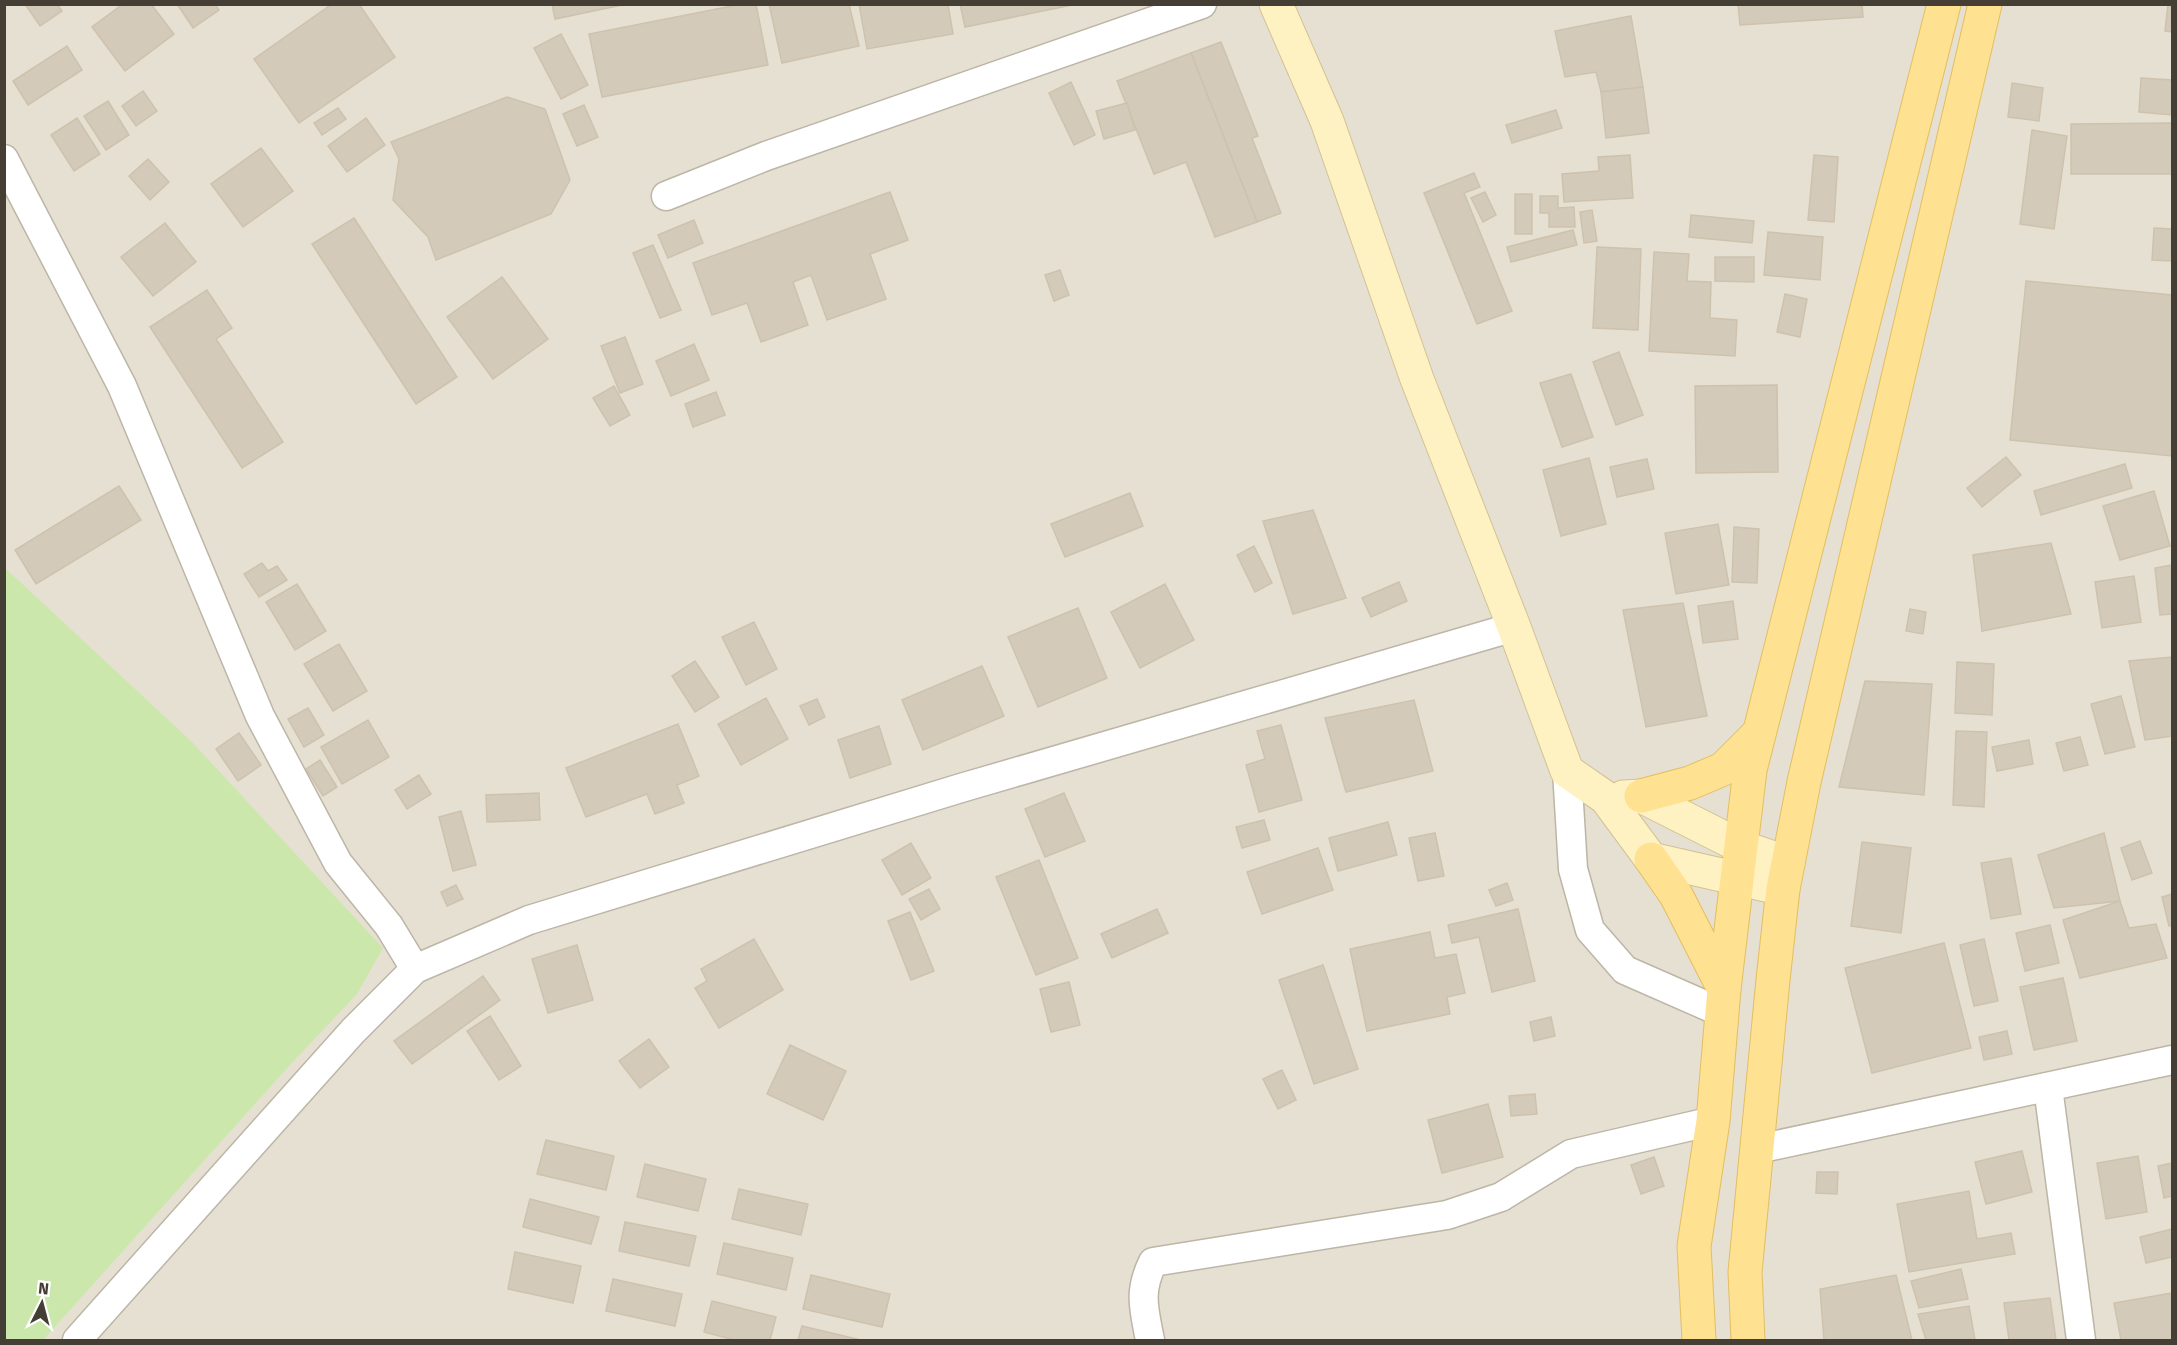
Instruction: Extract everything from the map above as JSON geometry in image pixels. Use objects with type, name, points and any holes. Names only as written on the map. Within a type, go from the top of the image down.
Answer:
[{"type":"main road","points":[[1276,4],[1327,121],[1417,379],[1514,627],[1567,771],[1606,798],[1676,895],[1724,1001]]},
{"type":"main road","points":[[1699,1341],[1694,1246],[1713,1121],[1736,879],[1742,847],[1750,770],[1944,4]]},
{"type":"main road","points":[[1748,1341],[1744,1272],[1785,876],[1804,782],[1985,4]]},
{"type":"main road","points":[[1606,798],[1641,796],[1690,783],[1723,769],[1759,734]]},
{"type":"main road","points":[[1641,796],[1742,847],[1785,876]]},
{"type":"main road","points":[[1651,859],[1736,879],[1785,876]]},
{"type":"street","points":[[666,195],[766,156],[1202,4]]},
{"type":"street","points":[[4,159],[122,386],[260,716],[338,863],[389,926],[415,969]]},
{"type":"street","points":[[77,1341],[353,1031],[415,969],[540,917],[961,788],[1514,627]]},
{"type":"street","points":[[1567,771],[1573,869],[1590,930],[1625,970],[1724,1001]]},
{"type":"street","points":[[1758,1149],[1940,1112],[2172,1060]]},
{"type":"street","points":[[2048,1086],[2081,1341]]},
{"type":"street","points":[[1150,1341],[1142,1300],[1143,1282],[1153,1262],[1447,1215],[1501,1197],[1571,1154],[1713,1121]]},
{"type":"shaded area","points":[[5,5],[2172,5],[2172,1340],[5,1340]]},
{"type":"green space","points":[[4,567],[191,741],[383,948],[357,994],[289,1066],[43,1340],[5,1340]]},
{"type":"building","points":[[25,4],[57,4],[62,11],[40,26]]},
{"type":"building","points":[[123,4],[151,4],[174,34],[125,71],[92,27]]},
{"type":"building","points":[[177,4],[215,4],[219,10],[193,28]]},
{"type":"building","points":[[332,4],[359,4],[395,57],[299,123],[254,59]]},
{"type":"building","points":[[552,4],[627,4],[555,19]]},
{"type":"building","points":[[742,4],[756,4],[768,65],[602,97],[589,34]]},
{"type":"building","points":[[769,4],[849,4],[859,46],[782,63]]},
{"type":"building","points":[[859,4],[948,4],[953,34],[867,49]]},
{"type":"building","points":[[960,4],[1077,4],[965,27]]},
{"type":"building","points":[[1738,4],[1862,4],[1863,17],[1740,25]]},
{"type":"building","points":[[2168,4],[2172,4],[2172,32],[2165,31]]},
{"type":"building","points":[[1631,16],[1643,87],[1601,92],[1596,72],[1565,77],[1555,31]]},
{"type":"building","points":[[561,34],[588,85],[561,99],[534,48]]},
{"type":"building","points":[[1221,42],[1258,136],[1252,138],[1281,213],[1257,222],[1191,53]]},
{"type":"building","points":[[67,46],[82,70],[28,105],[13,81]]},
{"type":"building","points":[[1191,53],[1257,222],[1215,237],[1186,162],[1154,174],[1117,81]]},
{"type":"building","points":[[2141,78],[2172,80],[2172,115],[2139,112]]},
{"type":"building","points":[[1071,82],[1095,135],[1074,145],[1049,93]]},
{"type":"building","points":[[2012,83],[2043,88],[2039,121],[2008,117]]},
{"type":"building","points":[[1643,87],[1649,133],[1606,138],[1601,92]]},
{"type":"building","points":[[143,91],[157,111],[136,126],[122,106]]},
{"type":"building","points":[[507,97],[545,109],[570,180],[551,214],[436,260],[428,237],[393,200],[399,159],[391,142]]},
{"type":"building","points":[[108,101],[129,135],[106,150],[84,116]]},
{"type":"building","points":[[1127,103],[1135,130],[1104,139],[1096,111]]},
{"type":"building","points":[[584,105],[598,137],[577,146],[563,114]]},
{"type":"building","points":[[338,108],[346,119],[322,135],[314,123]]},
{"type":"building","points":[[1556,110],[1562,128],[1512,143],[1506,125]]},
{"type":"building","points":[[77,118],[100,154],[74,171],[51,135]]},
{"type":"building","points":[[366,118],[385,145],[347,172],[328,146]]},
{"type":"building","points":[[2172,123],[2172,174],[2071,174],[2071,124]]},
{"type":"building","points":[[2032,130],[2067,136],[2054,229],[2020,224]]},
{"type":"building","points":[[261,148],[293,191],[243,227],[211,184]]},
{"type":"building","points":[[1630,155],[1633,198],[1564,202],[1562,174],[1599,171],[1598,157]]},
{"type":"building","points":[[1814,155],[1838,157],[1834,222],[1808,220]]},
{"type":"building","points":[[148,159],[169,182],[150,200],[129,176]]},
{"type":"building","points":[[1474,173],[1480,187],[1464,193],[1512,311],[1477,324],[1424,193]]},
{"type":"building","points":[[890,192],[908,240],[870,254],[886,299],[827,320],[811,275],[793,282],[808,325],[761,342],[747,303],[712,315],[693,263]]},
{"type":"building","points":[[1485,192],[1496,215],[1483,222],[1471,198]]},
{"type":"building","points":[[1515,194],[1532,194],[1532,234],[1515,234]]},
{"type":"building","points":[[1540,196],[1558,196],[1558,208],[1574,207],[1575,227],[1549,227],[1549,213],[1540,213]]},
{"type":"building","points":[[1592,210],[1597,241],[1584,243],[1580,212]]},
{"type":"building","points":[[1691,215],[1754,221],[1752,243],[1689,237]]},
{"type":"building","points":[[354,218],[457,377],[416,404],[312,244]]},
{"type":"building","points":[[694,220],[703,243],[668,258],[658,235]]},
{"type":"building","points":[[165,223],[196,262],[153,296],[121,257]]},
{"type":"building","points":[[2154,228],[2172,229],[2172,261],[2152,260]]},
{"type":"building","points":[[1573,230],[1577,245],[1511,262],[1507,247]]},
{"type":"building","points":[[1768,232],[1823,237],[1820,280],[1764,275]]},
{"type":"building","points":[[653,245],[681,310],[660,318],[633,253]]},
{"type":"building","points":[[1597,247],[1641,249],[1638,330],[1593,328]]},
{"type":"building","points":[[1654,252],[1689,254],[1687,281],[1711,282],[1710,318],[1737,320],[1735,356],[1649,351]]},
{"type":"building","points":[[1715,257],[1754,257],[1754,282],[1715,281]]},
{"type":"building","points":[[1060,270],[1069,295],[1054,301],[1045,275]]},
{"type":"building","points":[[502,277],[548,339],[493,379],[447,317]]},
{"type":"building","points":[[2026,281],[2172,295],[2172,456],[2010,440]]},
{"type":"building","points":[[207,290],[232,328],[216,339],[283,442],[242,468],[150,327]]},
{"type":"building","points":[[1785,294],[1807,299],[1800,337],[1777,332]]},
{"type":"building","points":[[625,337],[643,384],[620,393],[601,346]]},
{"type":"building","points":[[694,344],[709,380],[671,396],[656,361]]},
{"type":"building","points":[[1619,352],[1643,415],[1616,425],[1593,362]]},
{"type":"building","points":[[1571,374],[1593,437],[1562,447],[1540,383]]},
{"type":"building","points":[[1777,385],[1778,472],[1696,473],[1695,386]]},
{"type":"building","points":[[614,386],[630,415],[610,426],[593,398]]},
{"type":"building","points":[[716,392],[725,415],[693,427],[685,404]]},
{"type":"building","points":[[2006,457],[2021,475],[1982,507],[1967,488]]},
{"type":"building","points":[[1589,458],[1606,524],[1561,536],[1543,470]]},
{"type":"building","points":[[1647,459],[1654,489],[1617,497],[1610,467]]},
{"type":"building","points":[[2125,464],[2132,488],[2041,515],[2034,491]]},
{"type":"building","points":[[119,486],[141,520],[36,584],[15,550]]},
{"type":"building","points":[[2154,491],[2170,546],[2120,560],[2103,506]]},
{"type":"building","points":[[1130,493],[1143,526],[1065,557],[1051,524]]},
{"type":"building","points":[[1313,510],[1346,598],[1293,614],[1263,521]]},
{"type":"building","points":[[1718,524],[1729,585],[1676,594],[1665,533]]},
{"type":"building","points":[[1734,527],[1759,529],[1757,583],[1732,582]]},
{"type":"building","points":[[2051,543],[2071,614],[1982,631],[1973,555]]},
{"type":"building","points":[[1254,546],[1272,583],[1255,592],[1237,555]]},
{"type":"building","points":[[262,563],[268,571],[277,566],[287,580],[259,597],[244,574]]},
{"type":"building","points":[[2172,565],[2172,614],[2160,615],[2155,568]]},
{"type":"building","points":[[2134,576],[2141,622],[2102,628],[2095,582]]},
{"type":"building","points":[[1399,582],[1407,601],[1371,617],[1362,598]]},
{"type":"building","points":[[297,584],[326,631],[295,650],[266,602]]},
{"type":"building","points":[[1165,584],[1194,640],[1140,668],[1111,612]]},
{"type":"building","points":[[1733,601],[1738,639],[1703,643],[1698,606]]},
{"type":"building","points":[[1683,603],[1707,716],[1646,727],[1623,610]]},
{"type":"building","points":[[1078,608],[1107,678],[1038,707],[1008,637]]},
{"type":"building","points":[[1910,609],[1926,612],[1923,634],[1906,631]]},
{"type":"building","points":[[754,622],[777,669],[746,685],[722,637]]},
{"type":"building","points":[[339,644],[367,691],[333,711],[304,664]]},
{"type":"building","points":[[2172,657],[2172,736],[2145,740],[2129,661]]},
{"type":"building","points":[[695,661],[719,697],[695,712],[672,676]]},
{"type":"building","points":[[1957,662],[1994,664],[1992,715],[1955,713]]},
{"type":"building","points":[[982,666],[1004,716],[923,750],[902,700]]},
{"type":"building","points":[[1865,681],[1932,684],[1924,795],[1839,787]]},
{"type":"building","points":[[2121,696],[2135,747],[2105,754],[2091,704]]},
{"type":"building","points":[[766,698],[788,739],[741,765],[718,724]]},
{"type":"building","points":[[817,699],[825,717],[809,725],[800,706]]},
{"type":"building","points":[[1414,700],[1433,771],[1346,792],[1325,718]]},
{"type":"building","points":[[308,708],[324,735],[304,747],[288,719]]},
{"type":"building","points":[[368,720],[389,757],[342,784],[321,747]]},
{"type":"building","points":[[678,724],[699,776],[677,785],[684,803],[655,814],[647,794],[586,817],[566,768]]},
{"type":"building","points":[[1281,725],[1302,800],[1259,812],[1246,765],[1265,759],[1257,731]]},
{"type":"building","points":[[879,726],[891,764],[850,778],[838,740]]},
{"type":"building","points":[[1956,731],[1987,732],[1984,807],[1953,805]]},
{"type":"building","points":[[239,733],[261,765],[238,781],[216,749]]},
{"type":"building","points":[[2080,737],[2088,765],[2064,771],[2056,743]]},
{"type":"building","points":[[2029,740],[2033,764],[1997,771],[1992,747]]},
{"type":"building","points":[[320,760],[337,787],[323,796],[306,769]]},
{"type":"building","points":[[419,775],[431,794],[407,809],[395,790]]},
{"type":"building","points":[[539,793],[540,820],[487,822],[486,795]]},
{"type":"building","points":[[1064,793],[1085,841],[1045,857],[1025,809]]},
{"type":"building","points":[[461,811],[476,865],[453,871],[439,817]]},
{"type":"building","points":[[1264,820],[1270,840],[1242,848],[1236,827]]},
{"type":"building","points":[[1388,822],[1397,855],[1338,871],[1329,838]]},
{"type":"building","points":[[1435,833],[1444,876],[1418,881],[1409,838]]},
{"type":"building","points":[[2104,833],[2120,901],[2054,908],[2038,855]]},
{"type":"building","points":[[2140,841],[2152,873],[2132,880],[2121,848]]},
{"type":"building","points":[[1862,842],[1911,848],[1901,933],[1851,926]]},
{"type":"building","points":[[911,843],[931,878],[902,895],[882,860]]},
{"type":"building","points":[[1318,848],[1333,890],[1262,914],[1247,872]]},
{"type":"building","points":[[2011,858],[2021,914],[1991,919],[1981,863]]},
{"type":"building","points":[[1039,860],[1078,958],[1036,975],[996,877]]},
{"type":"building","points":[[1507,883],[1513,900],[1496,906],[1489,890]]},
{"type":"building","points":[[456,885],[463,899],[447,906],[441,892]]},
{"type":"building","points":[[929,889],[940,909],[921,920],[909,899]]},
{"type":"building","points":[[2172,894],[2172,926],[2169,926],[2162,897]]},
{"type":"building","points":[[2120,901],[2129,928],[2156,924],[2167,958],[2080,978],[2063,920]]},
{"type":"building","points":[[1157,909],[1168,933],[1112,958],[1101,934]]},
{"type":"building","points":[[1518,909],[1535,981],[1492,992],[1479,937],[1452,943],[1448,925]]},
{"type":"building","points":[[910,912],[934,971],[911,980],[888,921]]},
{"type":"building","points":[[2050,925],[2059,963],[2025,971],[2016,933]]},
{"type":"building","points":[[1430,932],[1435,958],[1456,954],[1465,993],[1447,997],[1450,1014],[1367,1031],[1350,949]]},
{"type":"building","points":[[754,939],[783,990],[719,1028],[695,988],[707,981],[701,969]]},
{"type":"building","points":[[1984,939],[1998,1001],[1974,1006],[1960,945]]},
{"type":"building","points":[[1944,943],[1971,1048],[1872,1073],[1845,968]]},
{"type":"building","points":[[577,945],[593,1000],[548,1013],[532,959]]},
{"type":"building","points":[[1323,965],[1358,1069],[1314,1084],[1279,980]]},
{"type":"building","points":[[483,976],[500,1000],[412,1064],[394,1041]]},
{"type":"building","points":[[2063,978],[2077,1041],[2034,1050],[2020,987]]},
{"type":"building","points":[[1069,982],[1080,1025],[1051,1032],[1040,989]]},
{"type":"building","points":[[490,1016],[521,1066],[499,1080],[467,1031]]},
{"type":"building","points":[[1551,1017],[1555,1036],[1534,1041],[1530,1022]]},
{"type":"building","points":[[2007,1031],[2012,1054],[1984,1060],[1979,1037]]},
{"type":"building","points":[[649,1039],[669,1067],[640,1088],[619,1061]]},
{"type":"building","points":[[790,1045],[846,1071],[823,1120],[767,1094]]},
{"type":"building","points":[[1282,1070],[1296,1100],[1278,1109],[1263,1079]]},
{"type":"building","points":[[1535,1094],[1537,1114],[1511,1116],[1509,1096]]},
{"type":"building","points":[[1488,1104],[1503,1157],[1442,1173],[1428,1120]]},
{"type":"building","points":[[546,1140],[614,1156],[606,1190],[537,1174]]},
{"type":"building","points":[[2022,1151],[2032,1192],[1986,1204],[1975,1162]]},
{"type":"building","points":[[2138,1156],[2147,1212],[2106,1219],[2097,1163]]},
{"type":"building","points":[[1654,1157],[1664,1186],[1641,1194],[1631,1165]]},
{"type":"building","points":[[2172,1163],[2172,1196],[2164,1198],[2158,1166]]},
{"type":"building","points":[[645,1164],[706,1179],[698,1211],[637,1197]]},
{"type":"building","points":[[1817,1172],[1838,1172],[1837,1194],[1816,1193]]},
{"type":"building","points":[[739,1189],[808,1204],[801,1235],[732,1219]]},
{"type":"building","points":[[1969,1191],[1977,1239],[2011,1233],[2015,1254],[1909,1272],[1897,1204]]},
{"type":"building","points":[[530,1199],[599,1217],[591,1244],[523,1227]]},
{"type":"building","points":[[625,1222],[696,1236],[689,1266],[619,1251]]},
{"type":"building","points":[[2172,1229],[2172,1257],[2146,1263],[2140,1237]]},
{"type":"building","points":[[724,1243],[793,1258],[786,1290],[717,1274]]},
{"type":"building","points":[[515,1252],[581,1266],[573,1303],[508,1289]]},
{"type":"building","points":[[1961,1269],[1968,1299],[1919,1308],[1911,1281]]},
{"type":"building","points":[[811,1275],[890,1294],[882,1327],[803,1309]]},
{"type":"building","points":[[1896,1275],[1912,1340],[1824,1340],[1820,1289]]},
{"type":"building","points":[[613,1279],[682,1294],[675,1326],[606,1311]]},
{"type":"building","points":[[2172,1293],[2172,1340],[2121,1340],[2114,1303]]},
{"type":"building","points":[[2050,1298],[2056,1340],[2009,1340],[2004,1303]]},
{"type":"building","points":[[712,1301],[776,1317],[770,1340],[734,1340],[704,1332]]},
{"type":"building","points":[[1969,1306],[1975,1340],[1926,1340],[1918,1314]]},
{"type":"building","points":[[802,1326],[861,1340],[798,1340]]}]
